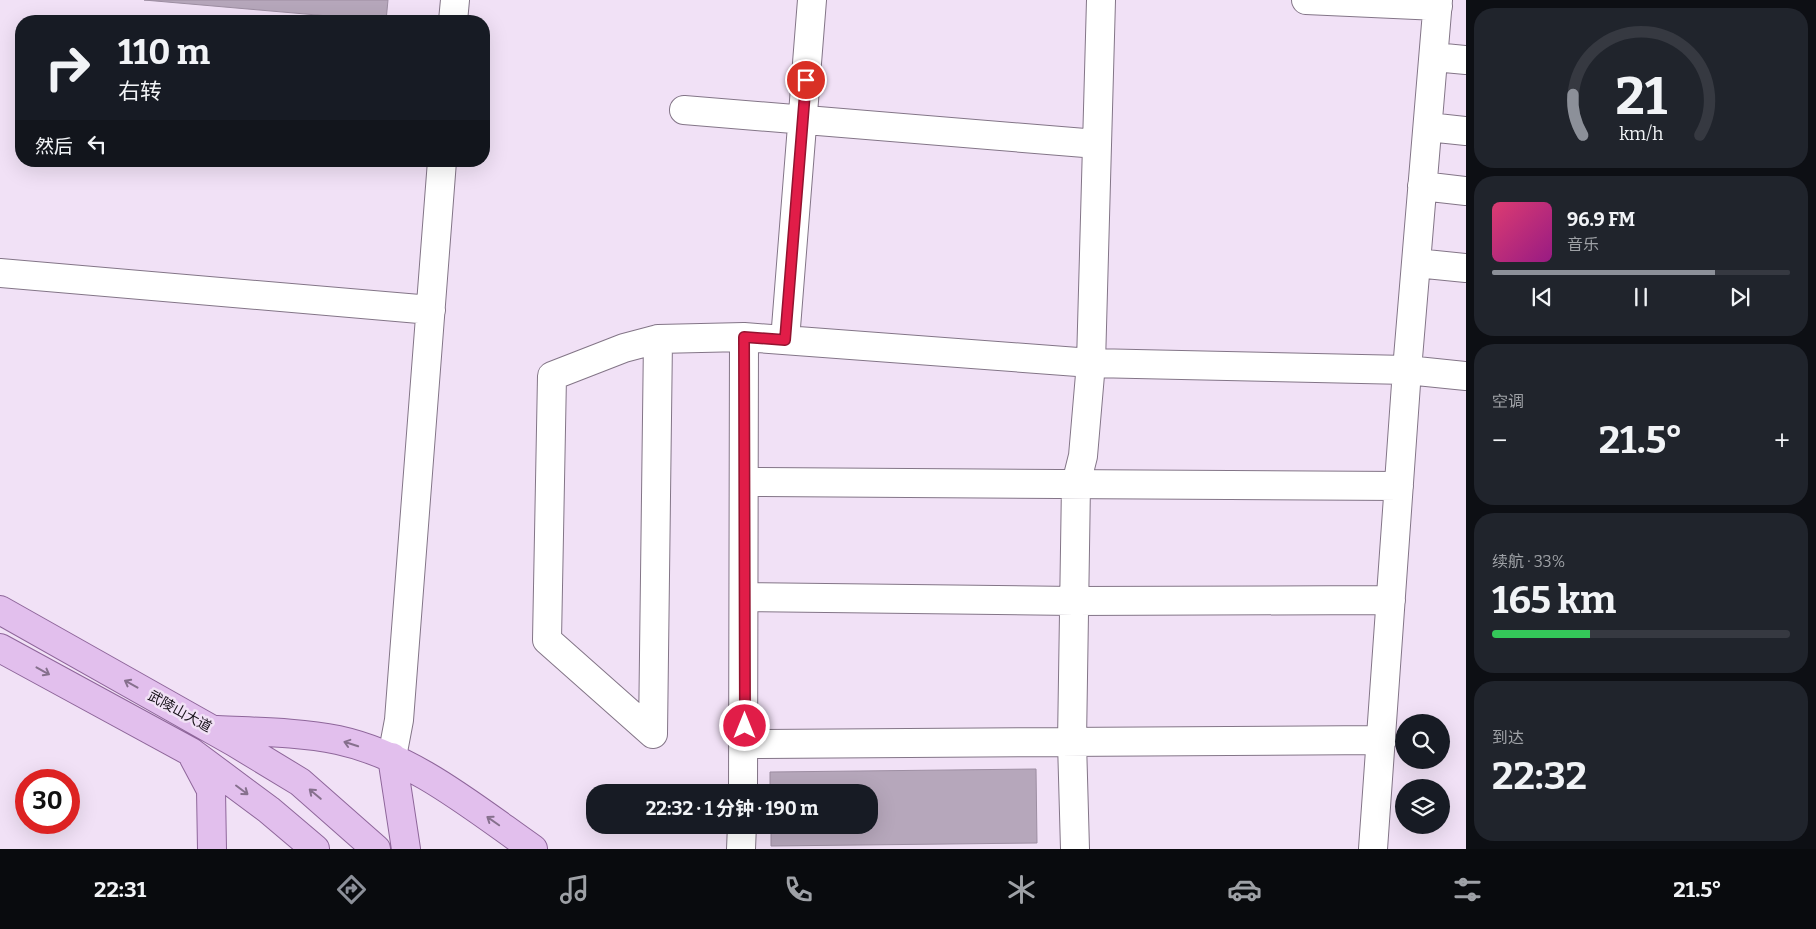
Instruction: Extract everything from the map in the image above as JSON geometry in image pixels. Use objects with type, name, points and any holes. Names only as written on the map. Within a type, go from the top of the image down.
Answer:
[{"type":"main road","name":"武陵山大道","points":[[0,610],[213,730],[300,782],[376,849]]},
{"type":"main road","points":[[0,648],[191,752],[269,810],[314,848]]},
{"type":"main road","points":[[213,730],[277,733],[338,740],[392,757],[448,789],[533,849]]},
{"type":"main road","points":[[191,752],[211,790],[212,849]]},
{"type":"main road","points":[[392,757],[406,849]]},
{"type":"street","points":[[454,15],[455,0]]},
{"type":"street","points":[[785,340],[812,0]]},
{"type":"street","points":[[1074,849],[1072,742],[1076,484],[1083,456],[1091,363],[1101,0]]},
{"type":"street","points":[[1306,0],[1438,3],[1407,370],[1373,849]]},
{"type":"street","points":[[1434,56],[1466,60]]},
{"type":"street","points":[[684,110],[1097,144]]},
{"type":"street","points":[[1428,126],[1466,131]]},
{"type":"street","points":[[392,757],[399,720],[442,167]]},
{"type":"street","points":[[1422,186],[1466,191]]},
{"type":"street","points":[[1416,263],[1466,268]]},
{"type":"street","points":[[0,273],[431,310]]},
{"type":"street","points":[[743,784],[745,744],[744,337]]},
{"type":"street","points":[[658,339],[653,734],[547,640],[552,376],[624,348],[658,339],[744,337],[1091,363],[1407,370],[1466,376]]},
{"type":"street","points":[[744,482],[1399,486]]},
{"type":"street","points":[[744,597],[1391,600]]},
{"type":"street","points":[[745,744],[1382,740]]},
{"type":"street","points":[[741,849],[742,834]]},
{"type":"building","points":[[144,0],[388,0],[387,15],[317,15]]},
{"type":"building","points":[[1036,769],[1037,843],[771,846],[771,834],[878,834],[878,784],[770,784],[770,772]]},
{"type":"route","points":[[745,726],[744,337],[785,340],[806,80]]}]
